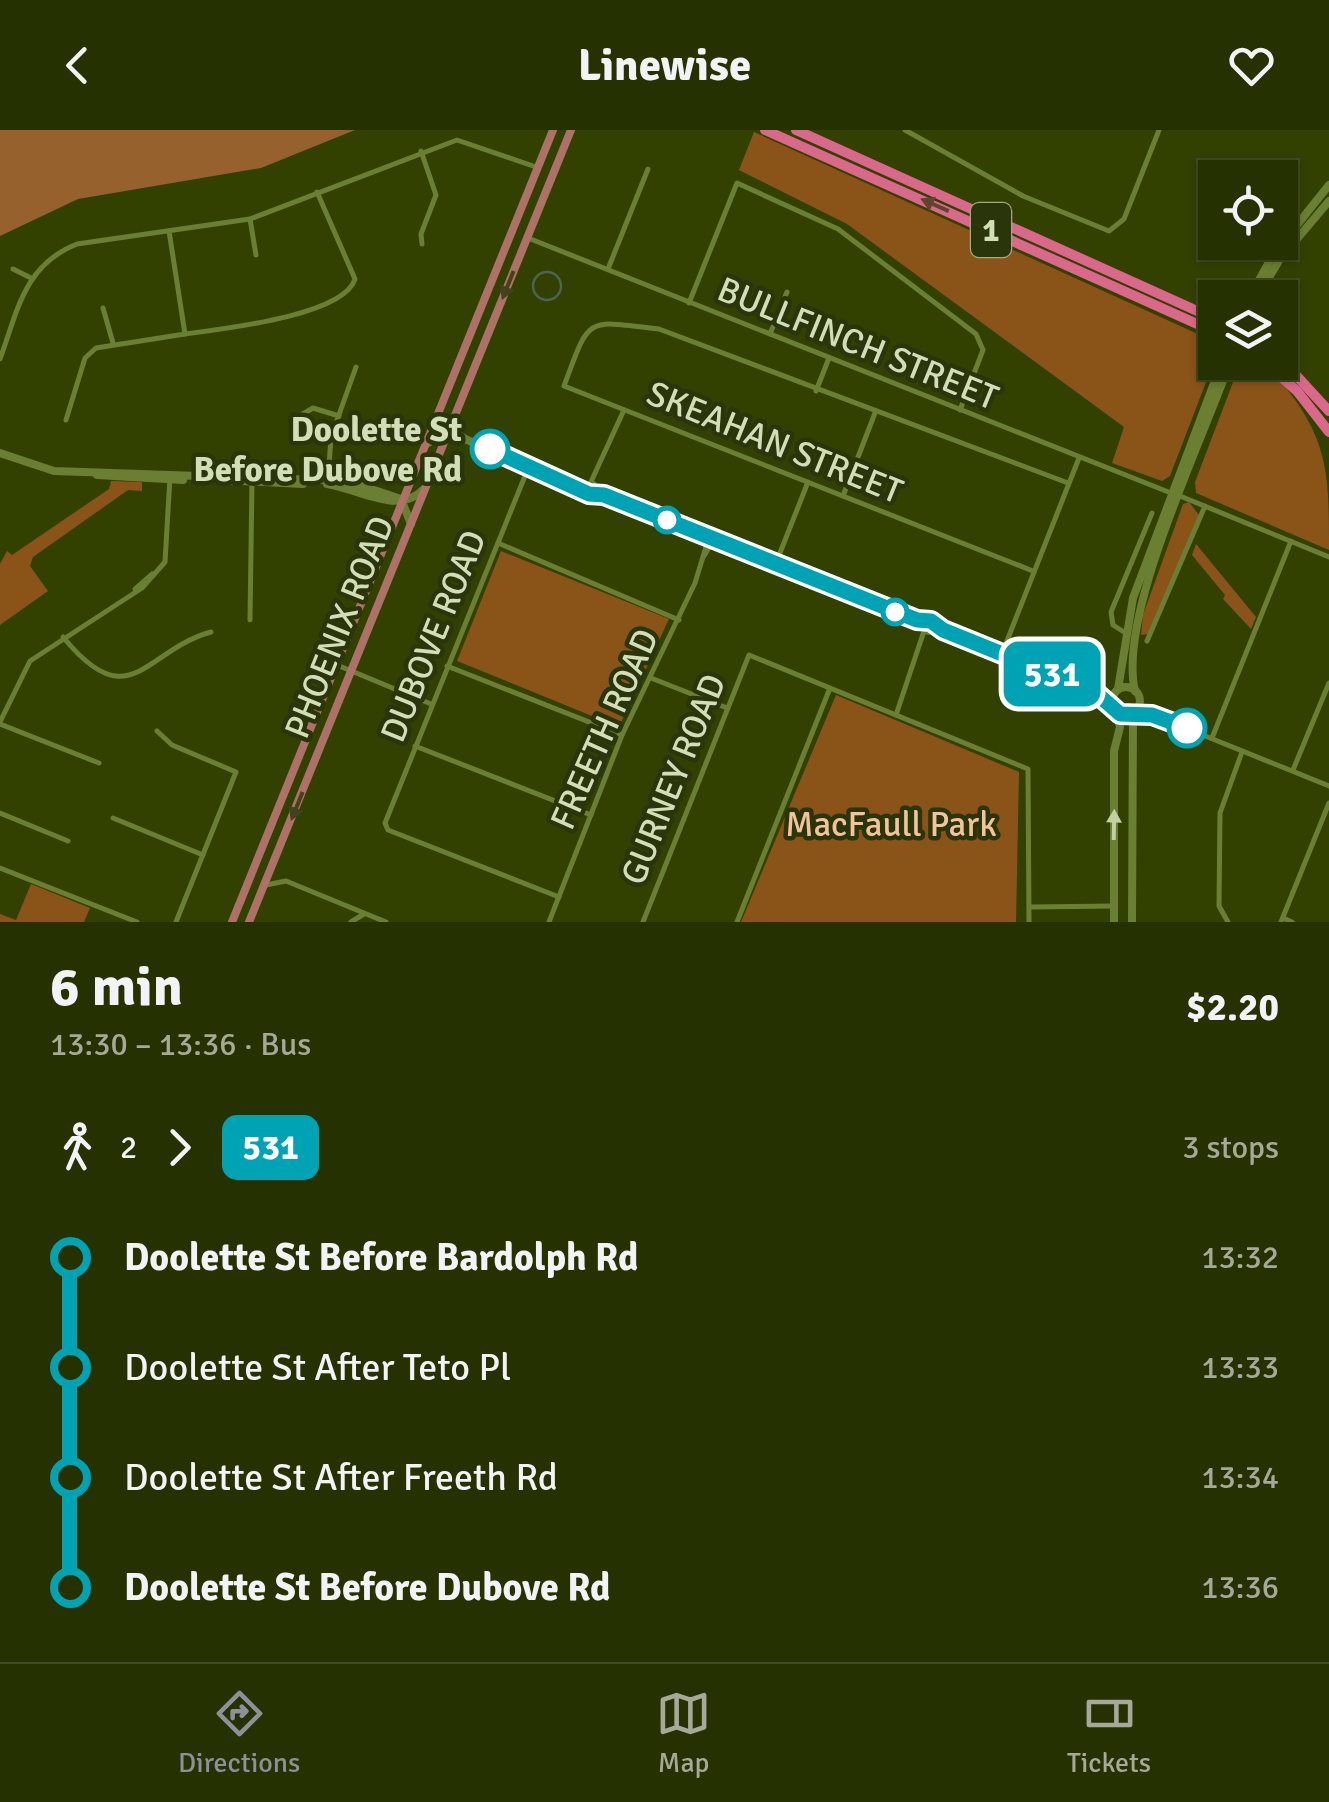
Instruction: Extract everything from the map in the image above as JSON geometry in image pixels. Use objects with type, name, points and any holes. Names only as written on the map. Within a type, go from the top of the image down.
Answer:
[{"type":"highway","name":"1","points":[[766,130],[1198,324]]},
{"type":"highway","name":"1","points":[[796,130],[1198,311]]},
{"type":"highway","points":[[1298,377],[1329,411]]},
{"type":"highway","points":[[1284,380],[1329,432]]},
{"type":"main road","name":"PHOENIX ROAD","points":[[232,922],[552,130]]},
{"type":"main road","name":"PHOENIX ROAD","points":[[250,922],[571,130]]},
{"type":"main road","points":[[1261,280],[1272,255],[1329,185]]},
{"type":"main road","points":[[1266,280],[1329,201]]},
{"type":"main road","points":[[1132,922],[1132,672],[1138,610],[1216,380]]},
{"type":"main road","points":[[1114,922],[1114,751],[1120,727],[1115,699],[1124,632],[1223,380]]},
{"type":"main road","points":[[439,412],[448,432],[1135,709]]},
{"type":"main road","points":[[426,444],[448,432]]},
{"type":"main road","points":[[0,453],[50,470],[328,482],[403,502],[415,499],[426,488]]},
{"type":"main road","points":[[403,502],[411,524]]},
{"type":"main road","points":[[1115,699],[1135,690]]},
{"type":"street","points":[[905,130],[1023,196],[1110,230],[1124,219],[1159,130]]},
{"type":"street","points":[[0,359],[3,341],[31,278],[56,252],[77,244],[250,219],[442,142],[470,142],[538,168]]},
{"type":"street","points":[[420,151],[436,195],[421,234],[422,244]]},
{"type":"street","points":[[608,269],[648,169]]},
{"type":"street","points":[[690,303],[737,184],[754,190],[838,230],[976,334],[983,350],[960,410]]},
{"type":"street","points":[[66,420],[85,358],[112,343],[185,334],[306,311],[352,289],[356,279],[318,192]]},
{"type":"street","points":[[250,219],[256,255]]},
{"type":"street","points":[[169,230],[185,334]]},
{"type":"street","name":"BULLFINCH STREET","points":[[527,237],[1329,556]]},
{"type":"street","points":[[13,268],[31,278]]},
{"type":"street","points":[[770,334],[787,292]]},
{"type":"street","points":[[103,308],[112,343]]},
{"type":"street","name":"SKEAHAN STREET","points":[[816,390],[659,329],[595,324],[586,330],[564,386],[1033,571]]},
{"type":"street","points":[[829,358],[816,390],[1068,483]]},
{"type":"street","points":[[328,482],[331,437],[356,367]]},
{"type":"street","points":[[296,418],[313,408],[340,416]]},
{"type":"street","points":[[593,489],[624,410]]},
{"type":"street","points":[[843,496],[875,413]]},
{"type":"street","points":[[1002,654],[1079,458]]},
{"type":"street","name":"DUBOVE ROAD","points":[[529,466],[446,666],[386,826],[559,897]]},
{"type":"street","points":[[99,763],[0,723],[30,661],[136,589],[140,580],[155,573],[165,562],[170,477]]},
{"type":"street","points":[[250,620],[252,480]]},
{"type":"street","points":[[776,564],[808,482]]},
{"type":"street","points":[[1147,641],[1205,506]]},
{"type":"street","points":[[1124,632],[1113,624],[1111,612],[1152,513]]},
{"type":"street","name":"FREETH ROAD","points":[[549,922],[622,735],[679,620],[712,538]]},
{"type":"street","points":[[1212,738],[1291,540]]},
{"type":"street","points":[[498,543],[679,620]]},
{"type":"street","points":[[896,715],[928,628]]},
{"type":"street","points":[[63,636],[85,663],[124,678],[139,675],[195,636],[211,632]]},
{"type":"street","name":"GURNEY ROAD","points":[[643,922],[749,655],[830,688]]},
{"type":"street","points":[[336,665],[431,704]]},
{"type":"street","points":[[446,666],[622,735]]},
{"type":"street","points":[[651,678],[728,709]]},
{"type":"street","points":[[1293,770],[1329,682]]},
{"type":"street","points":[[737,922],[830,688],[1028,769],[1029,922]]},
{"type":"street","points":[[1135,709],[1329,786]]},
{"type":"street","points":[[157,731],[172,746],[236,772],[176,922]]},
{"type":"street","points":[[415,746],[591,816]]},
{"type":"street","points":[[1228,922],[1218,906],[1220,812],[1243,751]]},
{"type":"street","points":[[1292,922],[1282,920],[1329,803]]},
{"type":"street","points":[[0,813],[68,840]]},
{"type":"street","points":[[113,818],[203,854]]},
{"type":"street","points":[[274,862],[286,881]]},
{"type":"street","points":[[0,868],[137,922]]},
{"type":"street","points":[[264,887],[273,881],[286,881],[386,922]]},
{"type":"street","points":[[346,906],[350,922],[366,914]]},
{"type":"street","points":[[1030,907],[1114,906]]},
{"type":"green space","points":[[754,132],[1198,334],[1198,380],[1207,380],[1170,476],[1162,481],[1112,463],[1124,427],[847,224],[739,170]]},
{"type":"green space","points":[[1234,380],[1278,380],[1301,408],[1319,445],[1327,482],[1329,550],[1196,493],[1195,482]]},
{"type":"green space","points":[[111,481],[142,482],[142,491],[128,490],[33,557],[30,566],[48,591],[0,625],[0,564],[7,551],[12,555],[109,489]]},
{"type":"green space","points":[[1189,502],[1199,515],[1148,634],[1141,635],[1143,615],[1183,504]]},
{"type":"green space","points":[[1196,544],[1256,617],[1251,629],[1223,599],[1225,595],[1192,555]]},
{"type":"green space","points":[[501,551],[669,619],[619,727],[457,661]]},
{"type":"green space","name":"MacFaull Park","points":[[836,695],[1019,772],[1016,922],[741,922]]},
{"type":"green space","points":[[31,884],[90,908],[84,922],[0,922],[0,914],[16,920]]},
{"type":"shaded area","points":[[0,130],[355,130],[261,168],[78,199],[0,236]]},
{"type":"waterway","points":[[547,272],[557,276],[561,286],[557,296],[547,300],[537,296],[533,286],[537,276],[547,272]]},
{"type":"bus line","name":"531","points":[[490,449],[589,494],[604,495],[917,620],[931,621],[943,630],[1094,691],[1112,702],[1120,714],[1152,715],[1187,728]]},
{"type":"place","name":"Doolette St Before Dubove Rd","points":[[490,449]]}]
